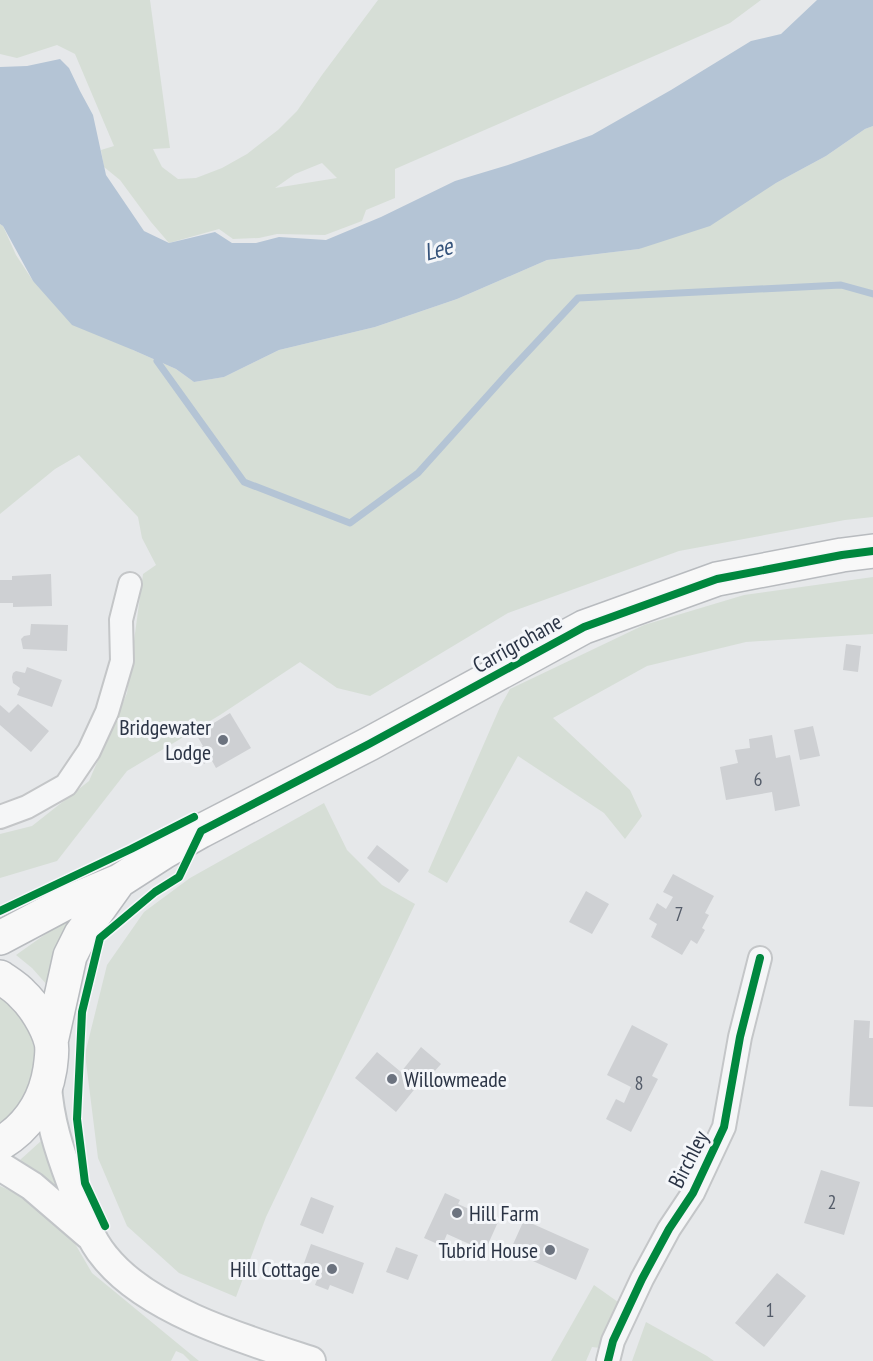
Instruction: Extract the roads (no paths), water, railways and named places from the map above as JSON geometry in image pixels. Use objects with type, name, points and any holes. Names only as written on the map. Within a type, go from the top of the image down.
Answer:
[{"type":"highway","name":"Carrigrohane","points":[[0,938],[64,904],[118,881],[201,831],[369,744],[584,627],[717,579],[873,551]]},
{"type":"highway","name":"Carrigrohane","points":[[0,1144],[22,1128],[38,1108],[47,1085],[51,1042],[70,956],[81,934],[118,881]]},
{"type":"highway","points":[[0,977],[23,994],[40,1016],[51,1042]]},
{"type":"main road","points":[[47,1085],[52,1124],[64,1163],[91,1236],[104,1257],[143,1292],[165,1304],[229,1332],[311,1361]]},
{"type":"main road","points":[[0,1166],[32,1186],[91,1236]]},
{"type":"street","points":[[0,817],[27,807],[66,785],[89,751],[107,712],[122,661],[121,620],[130,584]]},
{"type":"street","name":"Birchley","points":[[608,1361],[613,1341],[642,1279],[669,1229],[693,1193],[724,1127],[740,1037],[760,958]]},
{"type":"water","name":"Lee","points":[[817,0],[873,0],[873,126],[826,156],[776,183],[710,226],[639,249],[547,260],[457,299],[375,327],[279,350],[224,377],[194,382],[176,369],[72,325],[33,281],[0,224],[0,67],[27,66],[60,59],[69,68],[93,115],[106,175],[144,231],[169,243],[215,232],[232,243],[256,243],[279,237],[326,240],[381,217],[455,181],[592,135],[751,41],[781,34]]},
{"type":"waterway","points":[[157,361],[244,482],[350,523],[418,473],[578,298],[841,285],[873,294]]},
{"type":"place","name":"Bridgewater Lodge","points":[[223,740]]},
{"type":"place","name":"Willowmeade","points":[[392,1079]]},
{"type":"place","name":"Hill Farm","points":[[457,1213]]},
{"type":"place","name":"Tubrid House","points":[[550,1250]]},
{"type":"place","name":"Hill Cottage","points":[[332,1269]]}]
